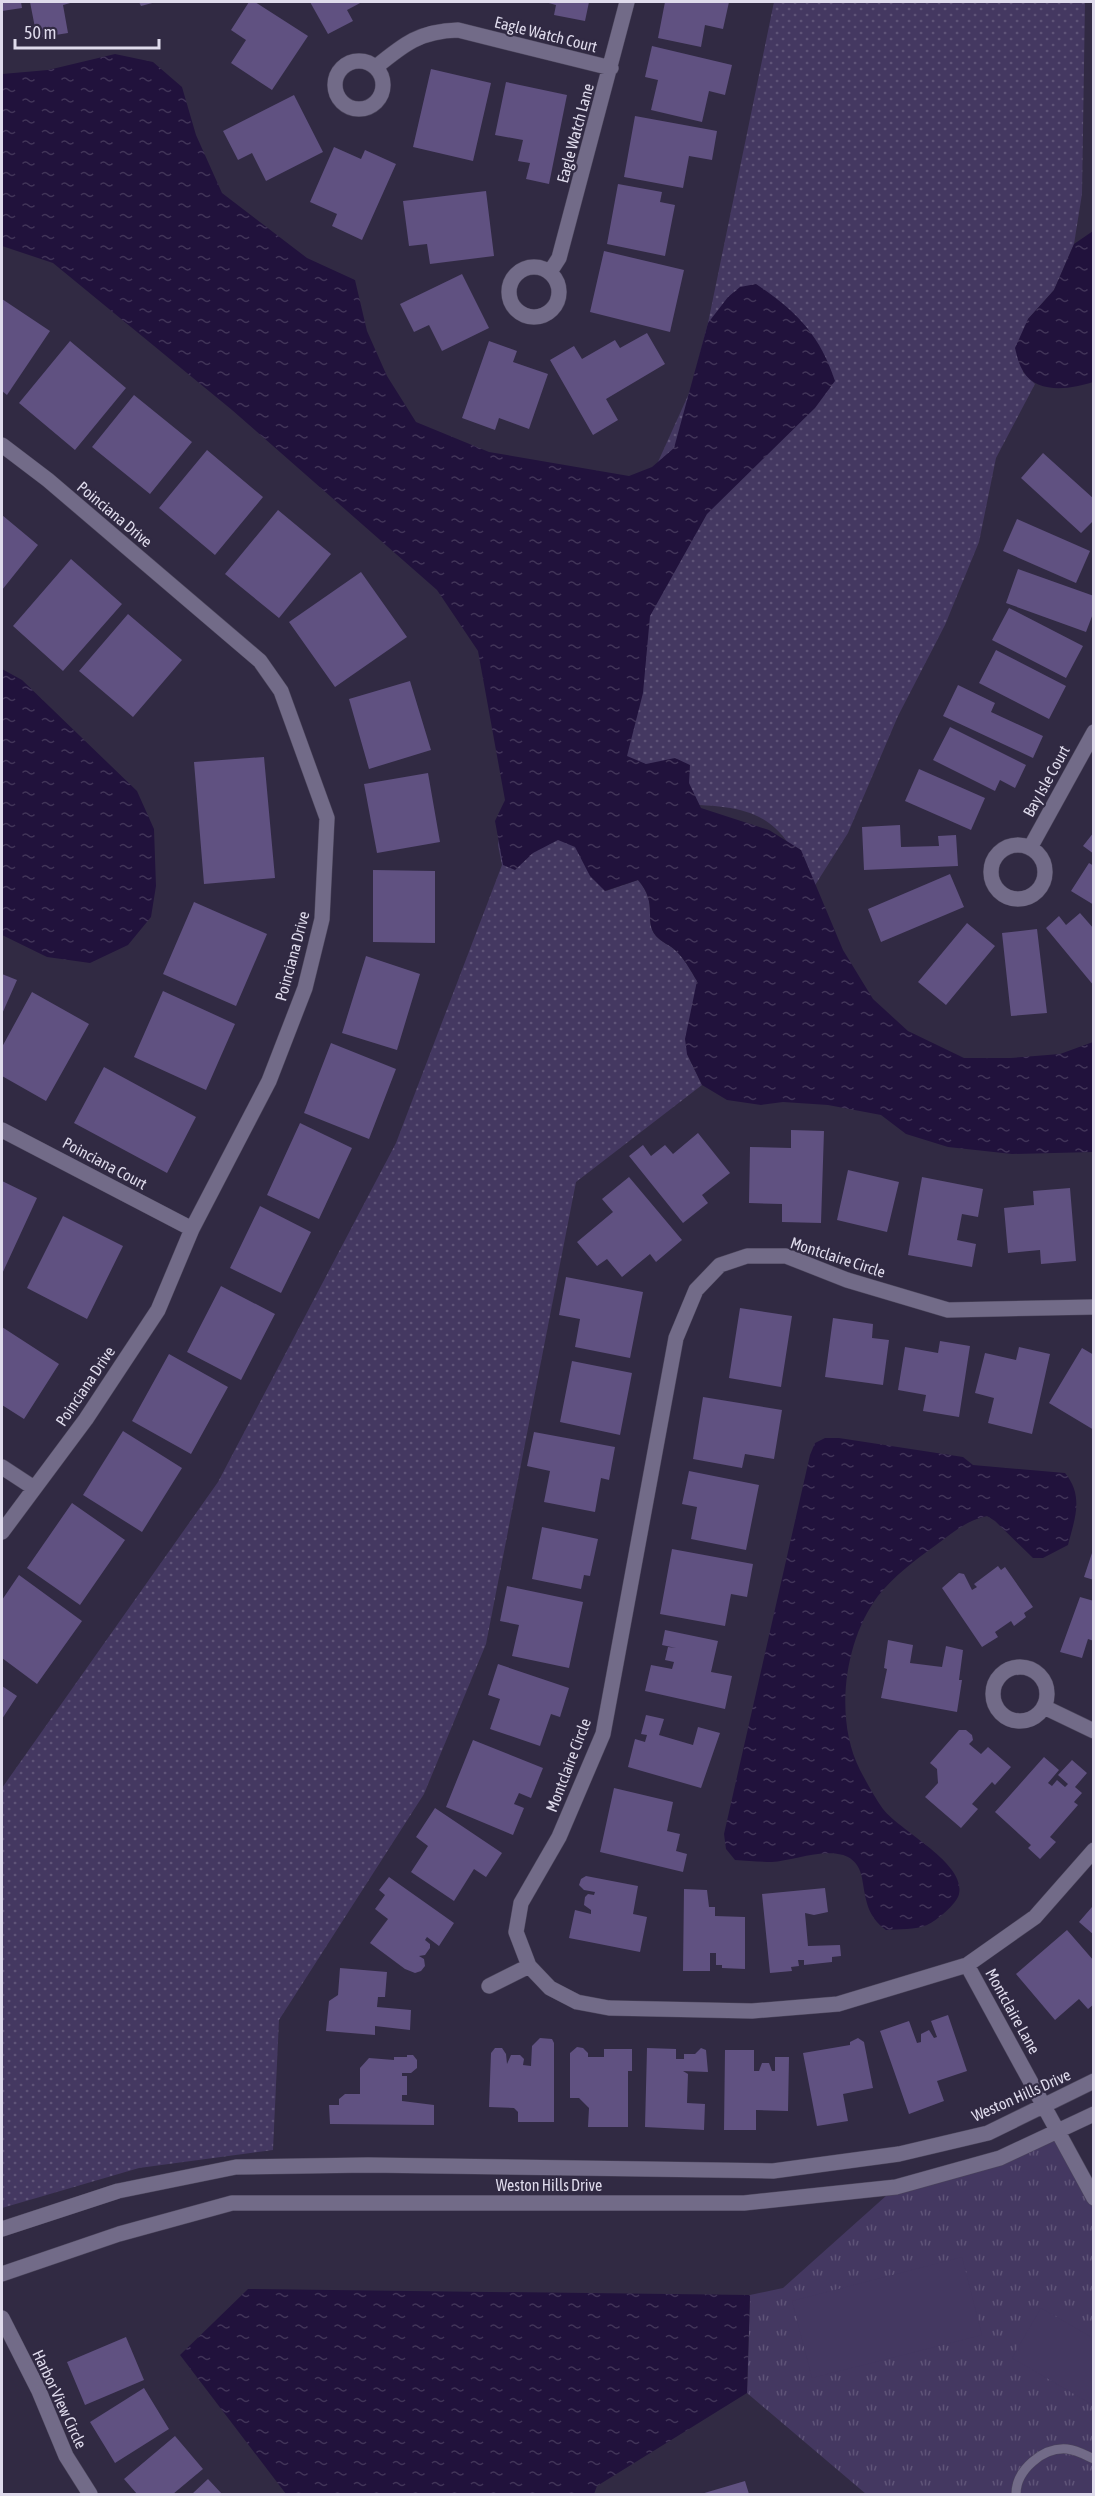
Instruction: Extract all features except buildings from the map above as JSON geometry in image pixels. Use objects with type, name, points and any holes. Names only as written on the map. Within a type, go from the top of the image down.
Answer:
[{"type":"street","name":"Eagle Watch Lane","points":[[550,272],[559,258],[627,2]]},
{"type":"street","name":"Eagle Watch Court","points":[[376,67],[404,45],[435,31],[458,30],[611,68]]},
{"type":"street","name":"Poinciana Drive","points":[[2,445],[48,480],[260,661],[280,691],[327,818],[322,919],[305,988],[269,1081],[192,1229],[158,1310],[86,1419],[2,1532]]},
{"type":"street","name":"Bay Isle Court","points":[[1030,848],[1094,732]]},
{"type":"street","name":"Poinciana Court","points":[[2,1130],[192,1229]]},
{"type":"street","name":"Montclaire Circle","points":[[1094,1307],[948,1310],[847,1280],[786,1256],[747,1256],[720,1264],[696,1290],[676,1338],[603,1734],[559,1838],[521,1903],[516,1932],[529,1966],[550,1988],[577,2002],[609,2008],[752,2011],[838,2004],[967,1965],[1035,1917],[1094,1850]]},
{"type":"street","points":[[2,1467],[34,1488]]},
{"type":"street","points":[[1044,1707],[1094,1731]]},
{"type":"street","name":"Montclaire Lane","points":[[967,1965],[1046,2105],[1057,2131],[1094,2198]]},
{"type":"street","points":[[489,1986],[529,1966]]},
{"type":"street","name":"Weston Hills Drive","points":[[2,2229],[118,2191],[236,2167],[391,2166],[774,2171],[898,2154],[988,2133],[1094,2081]]},
{"type":"street","name":"Weston Hills Drive","points":[[2,2274],[119,2234],[232,2203],[744,2204],[896,2187],[1000,2158],[1094,2114]]},
{"type":"street","name":"Harbor View Circle","points":[[2,2318],[39,2391],[66,2456],[90,2494]]},
{"type":"lane","points":[[1016,2494],[1016,2485],[1024,2470],[1043,2454],[1064,2449],[1077,2451],[1094,2459]]},
{"type":"green space","points":[[774,2],[1085,2],[1082,194],[1074,244],[1054,290],[1028,319],[1023,372],[1035,384],[996,458],[979,542],[945,625],[898,716],[848,833],[812,890],[788,842],[774,827],[759,817],[742,810],[669,804],[606,891],[638,880],[648,897],[652,930],[658,938],[678,953],[697,981],[687,1054],[702,1085],[576,1182],[486,1644],[424,1794],[279,2020],[273,2150],[139,2168],[2,2208],[2,1788],[218,1482],[396,1143],[502,865],[498,845],[505,800],[691,389],[708,323]]},
{"type":"green space","points":[[1057,2131],[1093,2198],[1093,2494],[866,2494],[747,2393],[750,2295],[783,2288],[896,2187]]},
{"type":"green space","points":[[962,2257],[982,2335],[812,2378],[792,2301]]},
{"type":"green space","points":[[1041,2308],[1093,2338],[1093,2405],[1012,2358]]},
{"type":"water","points":[[115,54],[153,62],[182,87],[196,135],[222,193],[307,258],[355,280],[367,331],[387,376],[416,422],[489,452],[629,476],[652,467],[674,448],[708,323],[728,297],[740,287],[756,284],[795,314],[805,325],[822,350],[835,381],[815,408],[707,514],[650,616],[643,693],[627,756],[646,764],[675,758],[690,765],[689,783],[701,808],[769,830],[801,850],[843,950],[873,999],[908,1031],[964,1058],[1011,1058],[1060,1054],[1093,1042],[1093,1152],[1012,1154],[948,1147],[906,1134],[881,1115],[828,1105],[783,1102],[761,1105],[727,1100],[702,1085],[687,1054],[685,1039],[697,981],[678,953],[658,938],[652,930],[648,897],[638,880],[605,891],[590,876],[575,847],[558,840],[533,853],[515,870],[503,865],[495,821],[505,800],[478,651],[437,590],[232,410],[53,263],[2,246],[2,74],[48,70]]},
{"type":"water","points":[[1093,231],[1093,382],[1065,388],[1037,384],[1023,371],[1015,348],[1028,319],[1054,290],[1074,244]]},
{"type":"water","points":[[2,669],[22,680],[137,791],[154,829],[156,886],[151,917],[128,945],[90,963],[47,957],[2,935]]},
{"type":"water","points":[[825,1438],[839,1438],[963,1457],[973,1465],[1065,1473],[1071,1482],[1076,1499],[1075,1516],[1068,1545],[1043,1558],[1033,1558],[987,1516],[960,1528],[913,1562],[891,1582],[866,1614],[857,1635],[846,1681],[845,1704],[852,1750],[860,1770],[883,1809],[943,1860],[953,1871],[958,1882],[959,1894],[950,1907],[931,1923],[918,1928],[886,1930],[880,1925],[868,1907],[857,1865],[848,1857],[824,1854],[783,1861],[749,1861],[735,1860],[726,1849],[724,1834],[810,1455],[815,1443]]},
{"type":"water","points":[[248,2289],[750,2295],[747,2393],[597,2486],[594,2494],[286,2494],[180,2355]]}]
